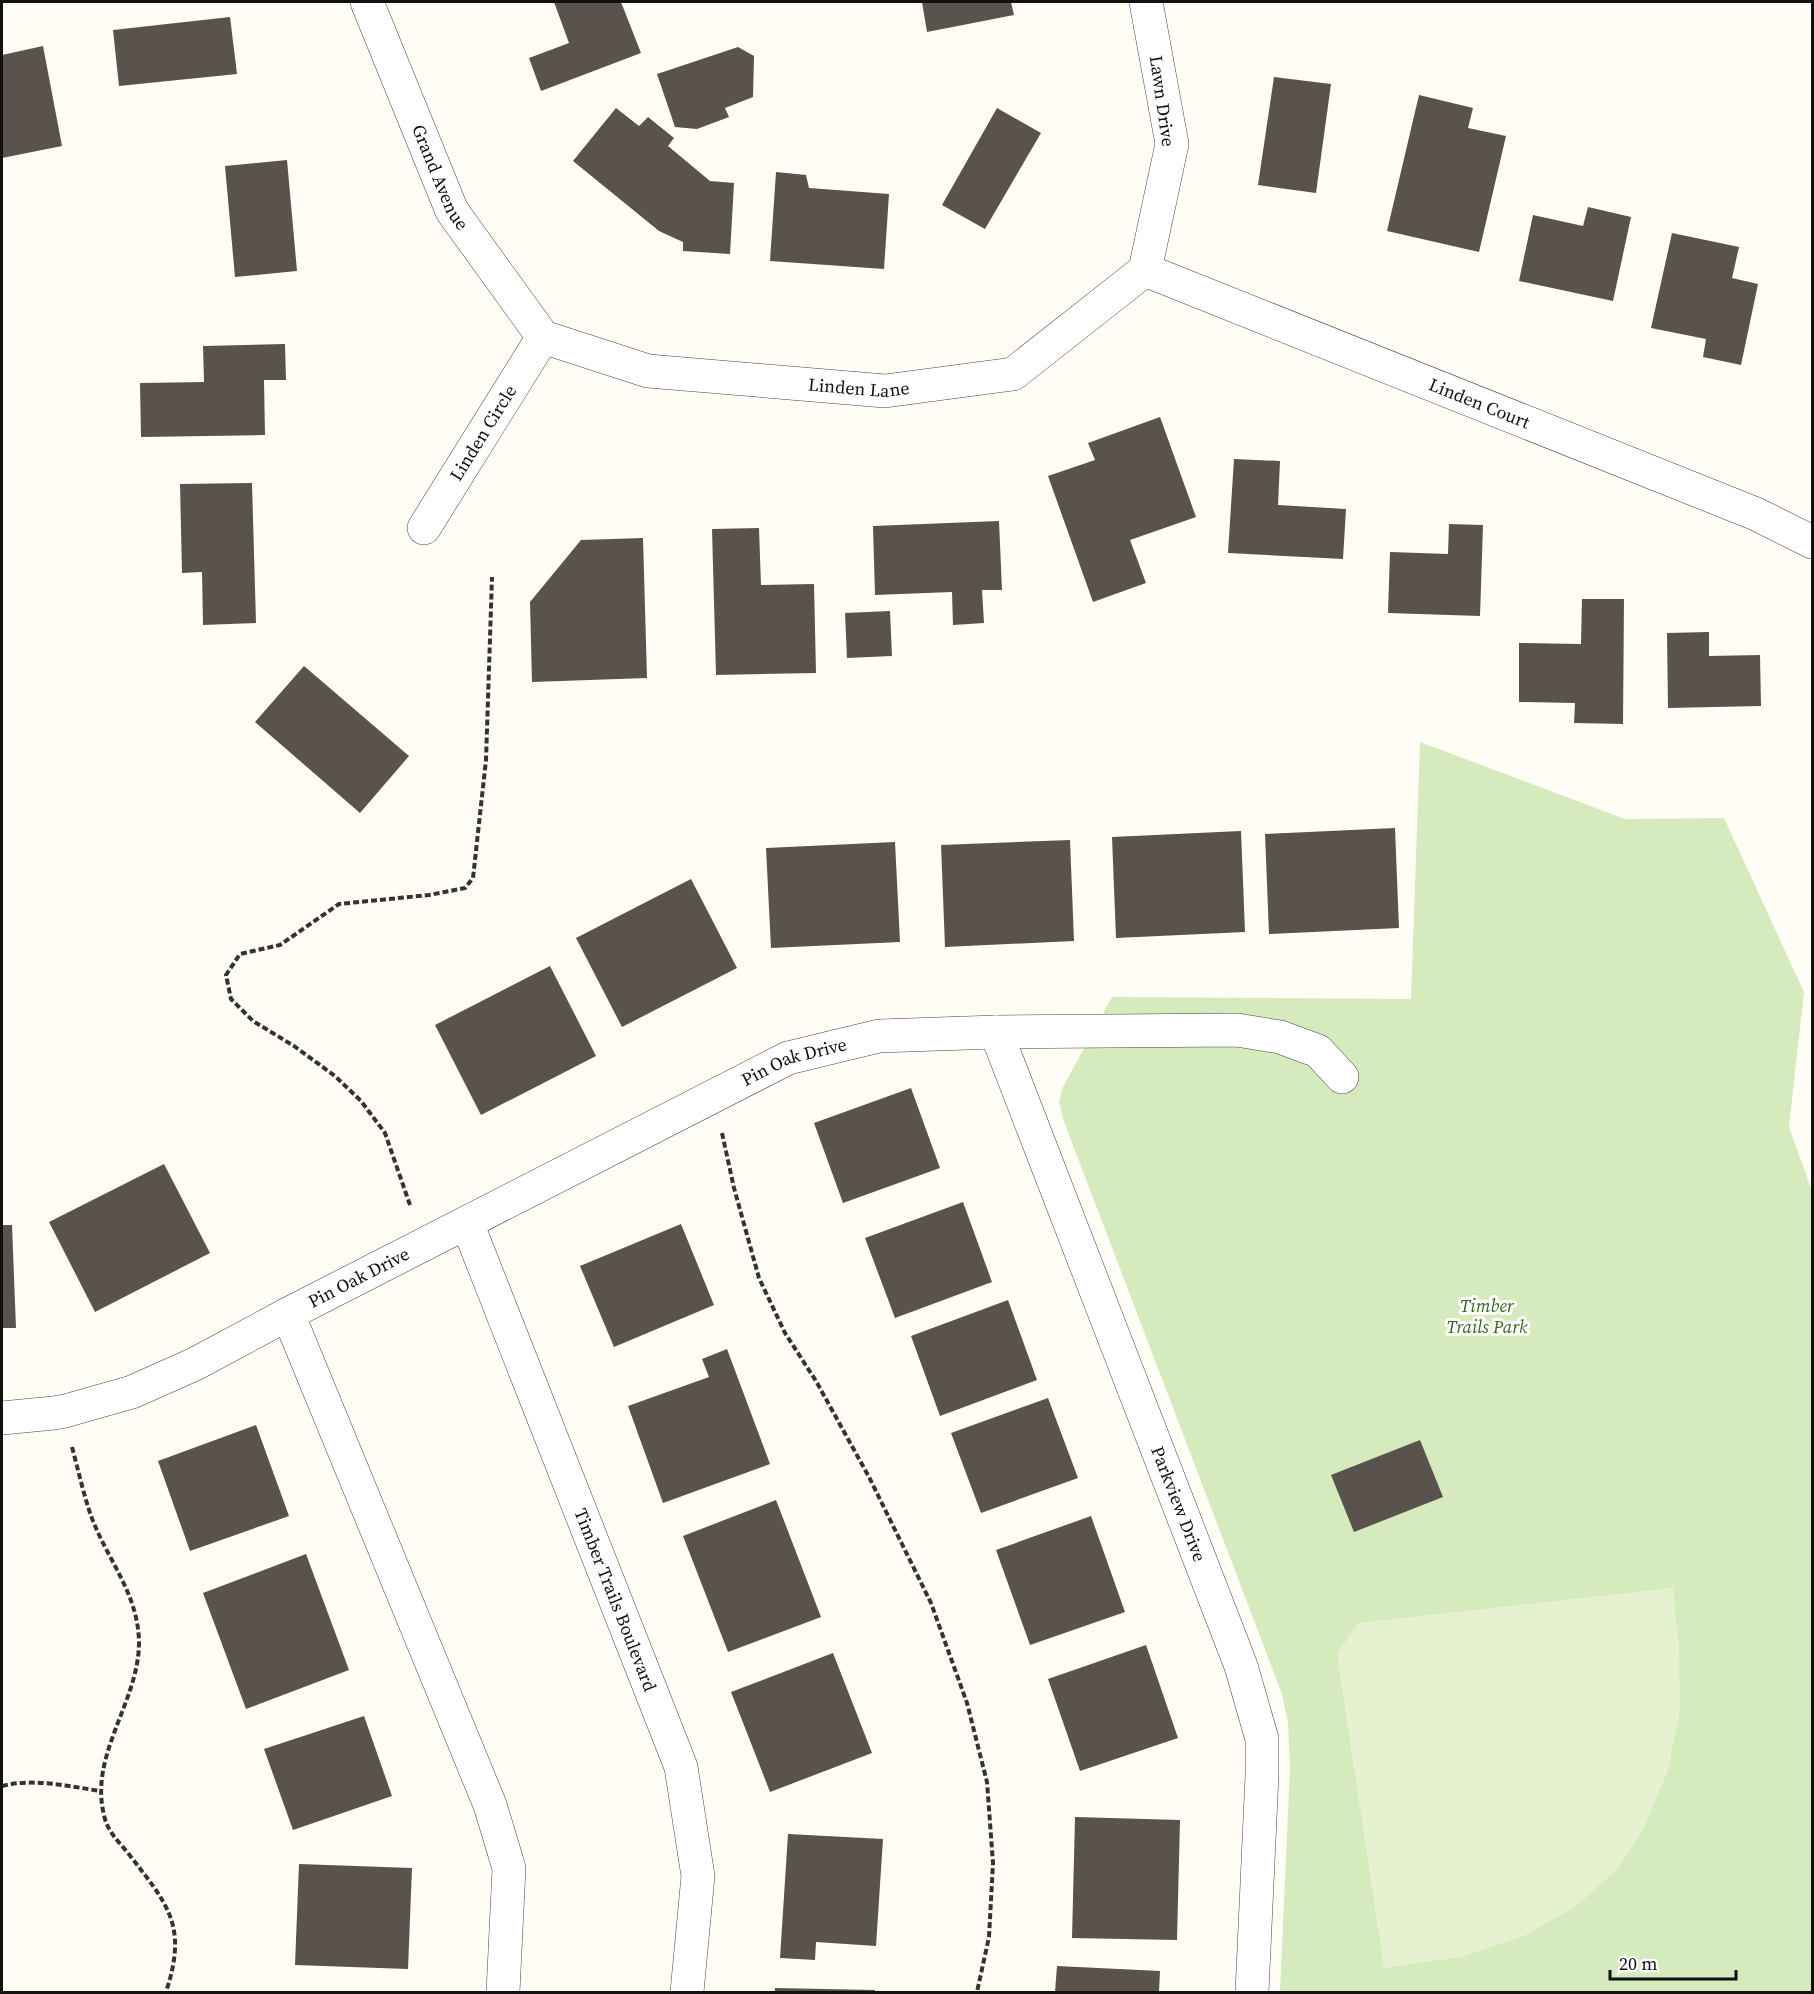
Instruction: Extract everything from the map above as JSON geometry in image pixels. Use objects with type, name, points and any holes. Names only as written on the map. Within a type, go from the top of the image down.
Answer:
[{"type":"street","name":"Grand Avenue","points":[[366,2],[452,211],[543,337]]},
{"type":"street","name":"Lawn Drive","points":[[1145,270],[1172,144],[1146,2]]},
{"type":"street","name":"Linden Lane","points":[[543,337],[648,371],[885,391],[1013,374],[1145,270]]},
{"type":"street","name":"Linden Court","points":[[1145,270],[1756,514],[1812,542]]},
{"type":"street","name":"Linden Circle","points":[[424,528],[543,337]]},
{"type":"street","name":"Pin Oak Drive","points":[[2,1418],[54,1413],[132,1392],[195,1364],[788,1058],[879,1036],[996,1032],[1237,1030],[1280,1037],[1318,1051],[1342,1077]]},
{"type":"street","name":"Parkview Drive","points":[[996,1032],[1241,1666],[1253,1704],[1262,1739],[1262,1775],[1252,1992]]},
{"type":"street","name":"Timber Trails Boulevard","points":[[467,1223],[681,1767],[698,1876],[687,1992]]},
{"type":"street","points":[[288,1314],[490,1805],[509,1868],[503,1992]]},
{"type":"path","points":[[410,1205],[385,1133],[361,1101],[335,1076],[253,1021],[231,999],[226,975],[240,954],[280,945],[339,904],[429,895],[465,888],[473,878],[486,760],[492,577]]},
{"type":"path","points":[[720,1125],[734,1188],[759,1278],[785,1332],[816,1381],[869,1477],[926,1593],[967,1703],[987,1782],[993,1863],[989,1937],[977,1992]]},
{"type":"path","points":[[70,1439],[90,1513],[107,1552],[131,1596],[137,1618],[138,1665],[125,1708],[113,1736],[100,1791],[108,1829],[162,1898],[171,1916],[176,1936],[176,1953],[173,1973],[166,1992]]},
{"type":"path","points":[[2,1786],[13,1783],[59,1784],[100,1791]]},
{"type":"green space","name":"Timber Trails Park","points":[[1420,742],[1625,819],[1724,818],[1804,992],[1789,1127],[1812,1191],[1812,1992],[1280,1992],[1290,1768],[1288,1723],[1282,1694],[1063,1119],[1059,1101],[1063,1087],[1112,997],[1411,999]]},
{"type":"green space","points":[[1673,1588],[1679,1649],[1680,1710],[1668,1770],[1644,1828],[1618,1869],[1575,1907],[1524,1936],[1461,1957],[1384,1968],[1337,1654],[1358,1623]]},
{"type":"building","points":[[554,2],[621,2],[641,53],[541,91],[529,58],[569,43]]},
{"type":"building","points":[[922,2],[1011,2],[1014,15],[927,32]]},
{"type":"building","points":[[230,17],[237,74],[119,86],[113,30]]},
{"type":"building","points":[[43,46],[62,146],[2,158],[2,55]]},
{"type":"building","points":[[738,47],[754,56],[753,97],[725,108],[729,117],[697,129],[675,127],[657,74]]},
{"type":"building","points":[[1274,77],[1331,84],[1316,193],[1258,185]]},
{"type":"building","points":[[1419,95],[1473,108],[1468,128],[1506,136],[1479,252],[1387,231]]},
{"type":"building","points":[[616,108],[639,126],[648,117],[674,138],[668,146],[710,181],[734,183],[730,254],[683,251],[683,242],[659,231],[573,161]]},
{"type":"building","points":[[997,108],[1041,133],[985,229],[942,205]]},
{"type":"building","points":[[287,160],[297,271],[235,277],[225,166]]},
{"type":"building","points":[[776,172],[806,175],[809,188],[889,194],[884,269],[770,261]]},
{"type":"building","points":[[1588,207],[1631,217],[1613,301],[1519,281],[1533,215],[1583,226]]},
{"type":"building","points":[[1672,233],[1739,247],[1732,278],[1758,284],[1741,365],[1703,357],[1706,339],[1651,328]]},
{"type":"building","points":[[285,344],[286,380],[264,380],[265,435],[141,437],[140,383],[204,382],[203,346]]},
{"type":"building","points":[[1160,417],[1196,517],[1130,540],[1146,583],[1093,602],[1048,476],[1095,460],[1088,443]]},
{"type":"building","points":[[1234,459],[1280,461],[1278,505],[1346,509],[1343,559],[1228,553]]},
{"type":"building","points":[[252,483],[256,623],[203,625],[202,572],[182,573],[180,484]]},
{"type":"building","points":[[999,521],[1002,590],[982,590],[984,623],[953,625],[952,592],[875,595],[873,526]]},
{"type":"building","points":[[1449,524],[1483,525],[1480,616],[1388,613],[1390,552],[1448,554]]},
{"type":"building","points":[[759,528],[761,585],[814,584],[816,673],[716,675],[712,529]]},
{"type":"building","points":[[643,538],[647,678],[532,682],[530,602],[581,540]]},
{"type":"building","points":[[1582,599],[1624,599],[1623,724],[1574,723],[1575,703],[1519,702],[1519,643],[1581,644]]},
{"type":"building","points":[[890,611],[892,656],[847,658],[845,613]]},
{"type":"building","points":[[1709,632],[1709,656],[1760,655],[1761,706],[1668,708],[1667,633]]},
{"type":"building","points":[[304,666],[409,756],[360,813],[255,722]]},
{"type":"building","points":[[1395,828],[1399,928],[1269,934],[1265,834]]},
{"type":"building","points":[[1241,831],[1245,932],[1116,938],[1112,837]]},
{"type":"building","points":[[1070,840],[1074,941],[945,947],[941,845]]},
{"type":"building","points":[[895,842],[900,942],[771,948],[766,848]]},
{"type":"building","points":[[691,879],[737,968],[622,1027],[576,938]]},
{"type":"building","points":[[550,966],[596,1056],[481,1115],[435,1025]]},
{"type":"building","points":[[911,1088],[940,1168],[843,1203],[814,1123]]},
{"type":"building","points":[[164,1164],[210,1253],[95,1312],[49,1222]]},
{"type":"building","points":[[963,1202],[992,1282],[895,1318],[865,1238]]},
{"type":"building","points":[[681,1224],[714,1305],[614,1347],[580,1266]]},
{"type":"building","points":[[2,1225],[12,1225],[16,1328],[2,1328]]},
{"type":"building","points":[[1008,1300],[1037,1380],[940,1416],[911,1336]]},
{"type":"building","points":[[727,1349],[770,1464],[663,1503],[628,1406],[709,1377],[702,1359]]},
{"type":"building","points":[[1048,1398],[1078,1478],[981,1513],[951,1433]]},
{"type":"building","points":[[256,1425],[289,1516],[190,1551],[158,1461]]},
{"type":"building","points":[[1420,1440],[1443,1497],[1354,1532],[1331,1475]]},
{"type":"building","points":[[776,1500],[821,1617],[728,1652],[683,1536]]},
{"type":"building","points":[[1091,1516],[1125,1612],[1030,1645],[996,1550]]},
{"type":"building","points":[[306,1554],[349,1670],[246,1709],[203,1593]]},
{"type":"building","points":[[1146,1645],[1178,1738],[1080,1771],[1048,1679]]},
{"type":"building","points":[[833,1653],[872,1753],[770,1792],[731,1692]]},
{"type":"building","points":[[364,1716],[392,1796],[293,1830],[264,1749]]},
{"type":"building","points":[[1075,1817],[1180,1820],[1177,1940],[1072,1938]]},
{"type":"building","points":[[788,1834],[883,1839],[876,1946],[816,1942],[815,1960],[780,1958]]},
{"type":"building","points":[[299,1864],[412,1868],[408,1969],[295,1965]]},
{"type":"building","points":[[1057,1966],[1160,1971],[1159,1992],[1055,1992]]},
{"type":"building","points":[[775,1988],[875,1990],[875,1992],[775,1992]]}]
